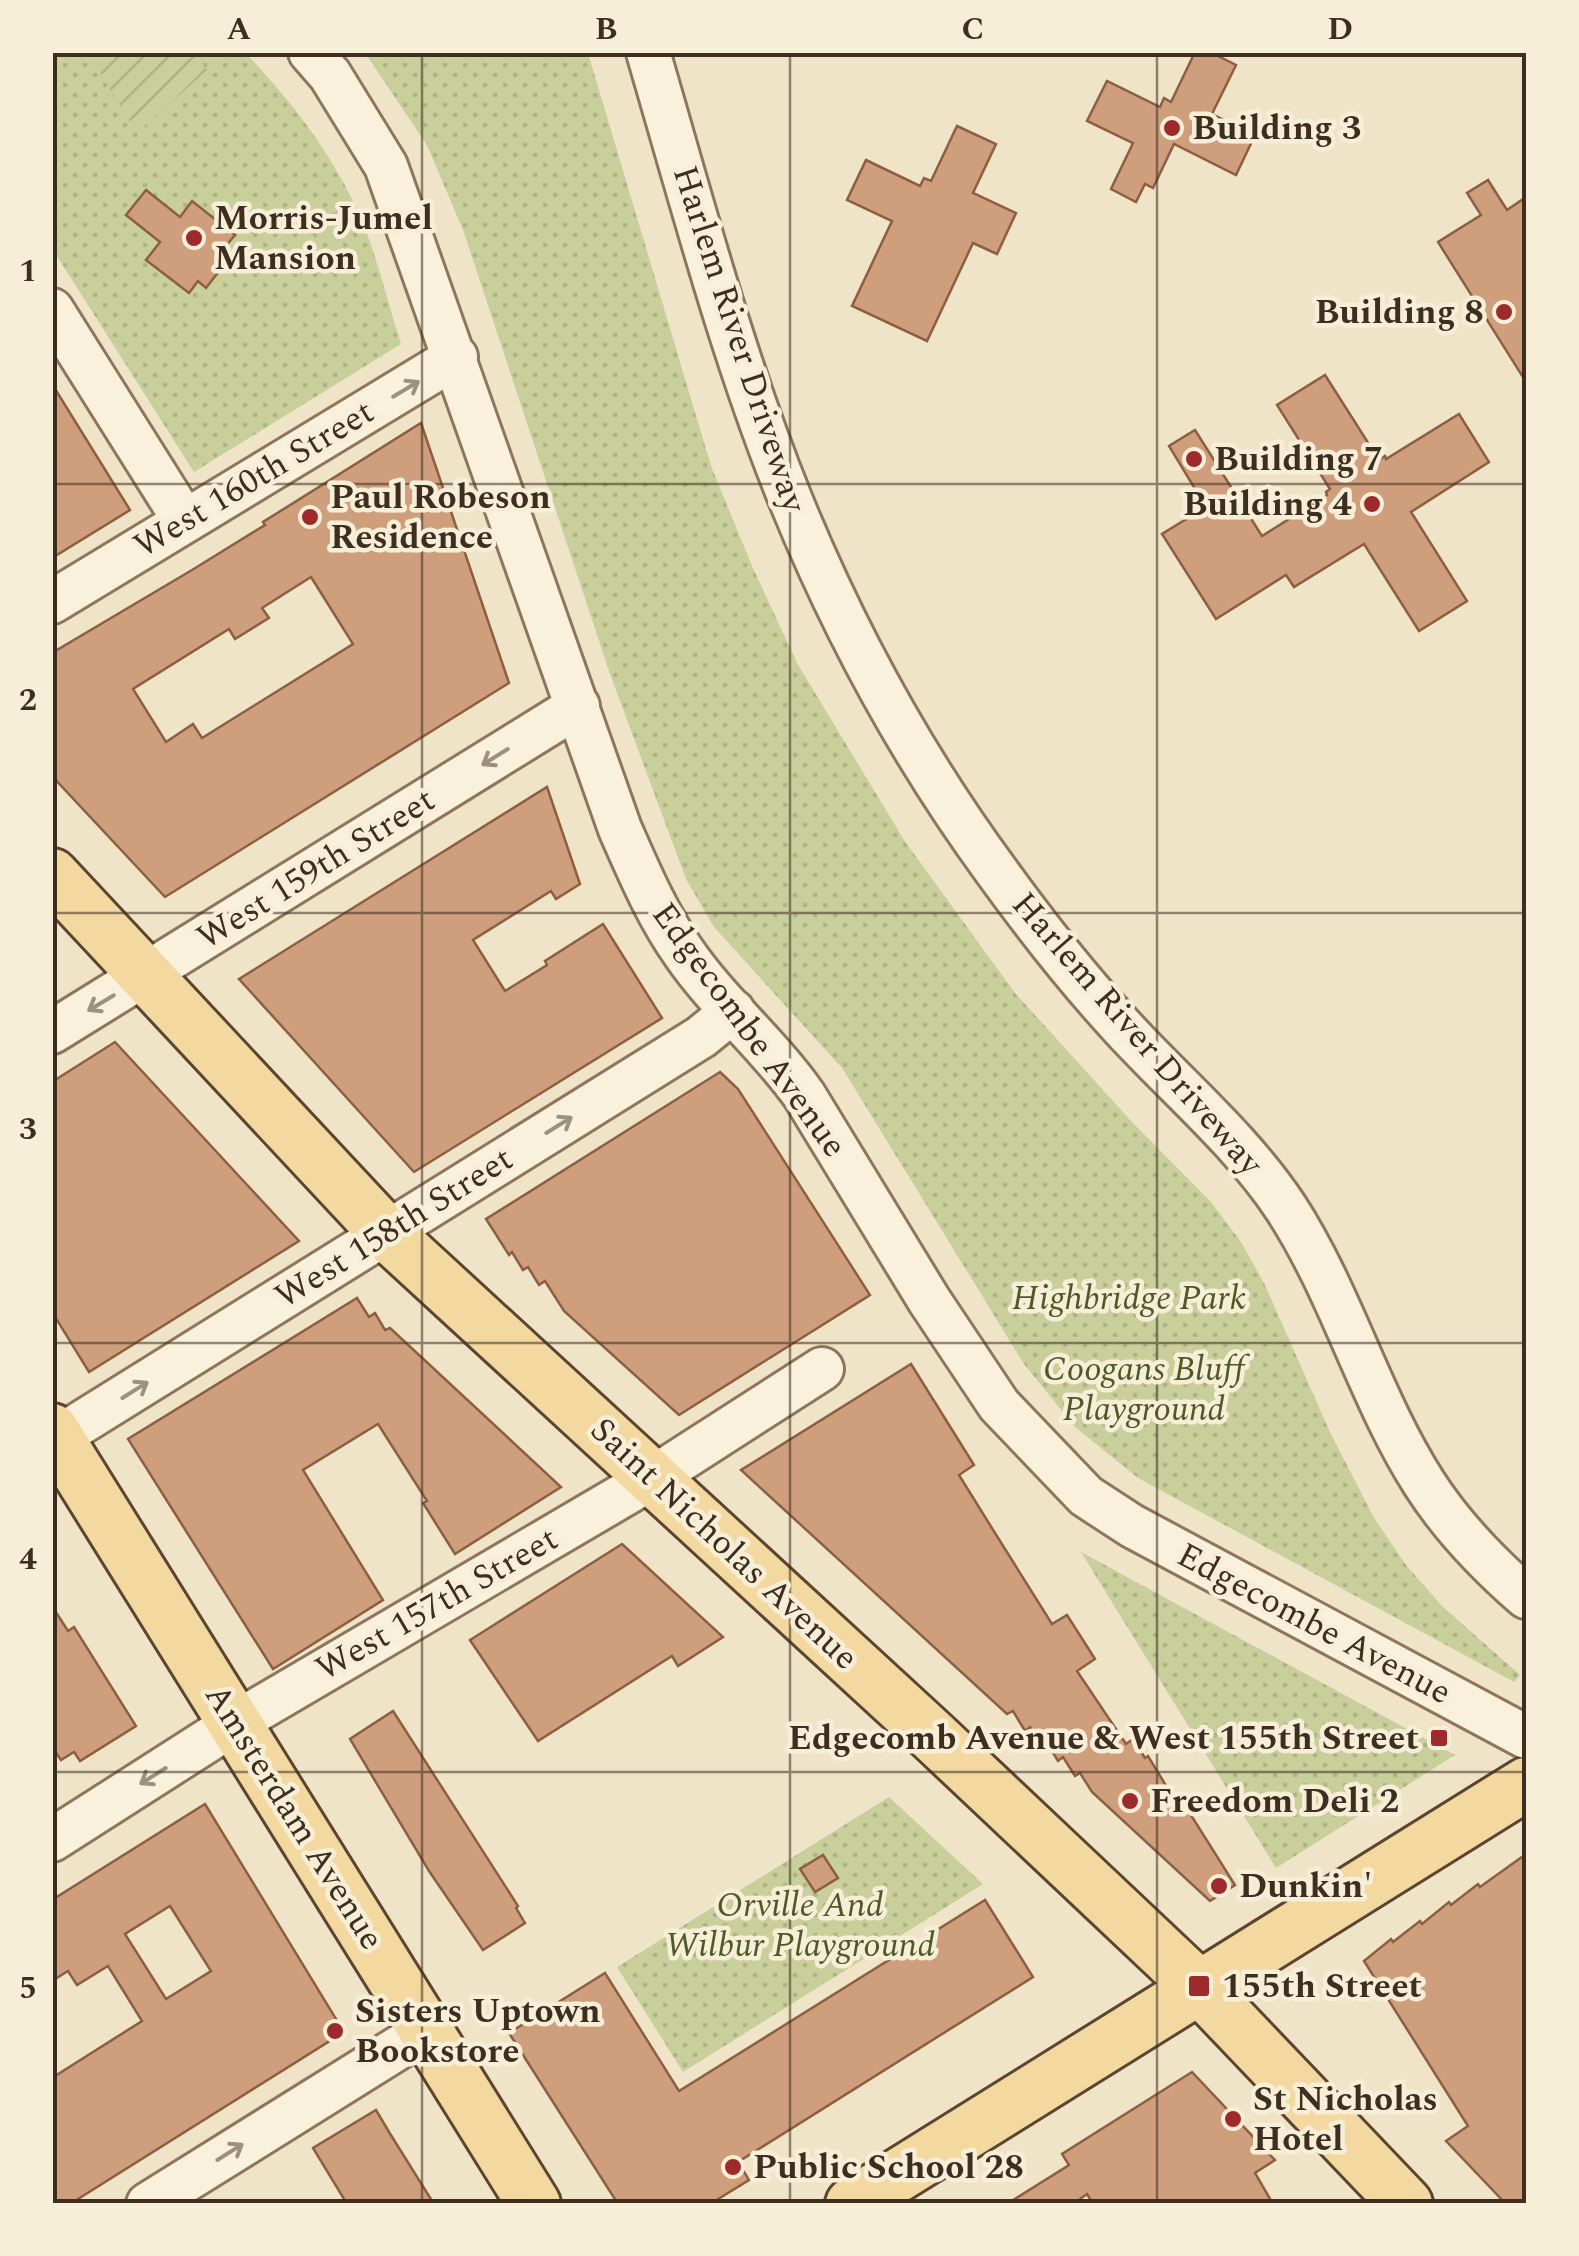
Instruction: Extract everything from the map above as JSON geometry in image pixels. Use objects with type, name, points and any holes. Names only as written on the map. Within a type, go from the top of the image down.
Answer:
[{"type":"main road","name":"Saint Nicholas Avenue","points":[[52,875],[386,1233],[1198,1986],[1406,2204]]},
{"type":"main road","name":"Amsterdam Avenue","points":[[54,1437],[534,2204]]},
{"type":"main road","points":[[852,2204],[1526,1784]]},
{"type":"street","name":"Edgecombe Avenue","points":[[310,52],[330,75],[386,166],[620,829],[650,896],[684,955],[785,1068],[804,1095],[999,1405],[1086,1496],[1190,1559],[1526,1737]]},
{"type":"street","name":"Harlem River Driveway","points":[[648,52],[775,462],[826,583],[890,703],[956,813],[1040,930],[1123,1028],[1242,1150],[1284,1205],[1325,1277],[1421,1479],[1469,1543],[1526,1597]]},
{"type":"street","points":[[52,310],[64,354],[184,520]]},
{"type":"street","name":"West 160th Street","points":[[52,602],[456,357]]},
{"type":"street","name":"West 159th Street","points":[[52,1032],[578,706]]},
{"type":"street","name":"West 158th Street","points":[[54,1437],[701,1037],[733,1011]]},
{"type":"street","name":"West 157th Street","points":[[52,1840],[235,1723],[654,1478],[822,1369]]},
{"type":"street","points":[[148,2204],[426,2030]]},
{"type":"green space","points":[[53,53],[245,53],[306,124],[344,183],[368,237],[401,344],[194,472],[53,250]]},
{"type":"green space","points":[[104,53],[193,53],[207,70],[137,133],[98,69]]},
{"type":"green space","name":"Highbridge Park","points":[[365,53],[588,53],[711,466],[797,663],[904,840],[1015,993],[1211,1202],[1241,1242],[1374,1518],[1406,1565],[1442,1606],[1520,1675],[1514,1682],[1138,1478],[1075,1427],[1024,1364],[842,1068],[714,927],[686,879],[610,674],[463,230],[427,145]]},
{"type":"green space","points":[[1081,1552],[1455,1755],[1276,1868]]},
{"type":"green space","name":"Orville And Wilbur Playground","points":[[889,1797],[983,1884],[683,2072],[617,1967]]},
{"type":"building","name":"Building 3","points":[[1195,52],[1210,52],[1236,65],[1212,114],[1255,135],[1236,175],[1174,144],[1153,188],[1145,184],[1136,202],[1111,189],[1133,143],[1087,121],[1107,81],[1160,107],[1164,98],[1171,102]]},
{"type":"building","points":[[957,126],[996,144],[973,193],[1016,213],[997,254],[973,243],[927,341],[852,306],[892,221],[847,200],[866,160],[920,186],[924,178],[931,181]]},
{"type":"building","name":"Building 8","points":[[1488,180],[1507,210],[1526,197],[1526,382],[1438,242],[1481,215],[1467,193]]},
{"type":"building","name":"Morris-Jumel Mansion","points":[[146,190],[180,217],[192,201],[235,235],[225,247],[233,253],[206,288],[198,281],[189,293],[146,260],[160,242],[126,215]]},
{"type":"building","name":"Building 4","points":[[1325,375],[1379,460],[1459,414],[1489,462],[1411,512],[1467,601],[1419,631],[1364,544],[1294,587],[1286,575],[1216,619],[1162,534],[1206,507],[1169,446],[1195,430],[1262,536],[1327,495],[1330,489],[1277,405]]},
{"type":"building","points":[[52,384],[130,510],[52,558]]},
{"type":"building","points":[[421,423],[509,683],[165,897],[52,776],[52,653],[265,525],[263,522]],"holes":[[[311,577],[353,644],[202,738],[193,724],[166,742],[133,689],[229,629],[235,639],[269,618],[262,608]]]},
{"type":"building","points":[[547,787],[580,884],[556,899],[551,891],[473,940],[505,991],[603,924],[662,1018],[414,1172],[239,979]]},
{"type":"building","points":[[115,1042],[299,1241],[89,1372],[52,1312],[52,1082]]},
{"type":"building","points":[[720,1072],[738,1089],[870,1295],[679,1415],[564,1311],[545,1281],[539,1285],[528,1267],[523,1270],[486,1219]]},
{"type":"building","points":[[357,1298],[369,1317],[375,1313],[385,1330],[390,1328],[561,1487],[455,1554],[378,1424],[303,1470],[383,1600],[273,1669],[128,1439]]},
{"type":"building","points":[[911,1364],[974,1465],[959,1475],[995,1533],[1052,1624],[1067,1615],[1095,1659],[1077,1671],[1126,1744],[1133,1739],[1179,1807],[1184,1804],[1235,1885],[1210,1901],[1092,1792],[1080,1773],[1075,1776],[1063,1757],[1058,1761],[1030,1727],[1025,1731],[1013,1711],[1007,1714],[741,1470]]},
{"type":"building","points":[[622,1544],[723,1637],[678,1666],[672,1656],[538,1741],[470,1640]]},
{"type":"building","points":[[52,1606],[68,1631],[74,1627],[136,1726],[80,1761],[74,1752],[61,1760],[52,1747]]},
{"type":"building","points":[[393,1711],[518,1906],[525,1923],[483,1950],[429,1871],[350,1739]]},
{"type":"building","points":[[205,1804],[344,2032],[70,2204],[52,2204],[52,2078],[142,2021],[108,1966],[77,1985],[68,1971],[52,1981],[52,1900]],"holes":[[[170,1906],[211,1971],[166,1999],[125,1934]]]},
{"type":"building","points":[[1526,1854],[1526,2204],[1506,2204],[1446,2141],[1468,2126],[1364,1961],[1391,1939],[1393,1942],[1420,1921],[1422,1924],[1449,1902],[1451,1905],[1478,1884],[1480,1887]]},
{"type":"building","points":[[823,1855],[838,1878],[815,1892],[800,1869]]},
{"type":"building","points":[[985,1900],[1033,1977],[738,2162],[749,2180],[710,2204],[618,2204],[509,2033],[605,1973],[679,2091]]},
{"type":"building","points":[[1192,2072],[1275,2160],[1255,2173],[1273,2204],[1093,2204],[1087,2194],[1073,2204],[1007,2204],[1069,2165],[1062,2154]]},
{"type":"building","points":[[376,2110],[434,2204],[347,2204],[313,2148]]},
{"type":"place","name":"Building 3","points":[[1172,128]]},
{"type":"place","name":"Morris-Jumel Mansion","points":[[194,238]]},
{"type":"place","name":"Building 8","points":[[1504,312]]},
{"type":"place","name":"Building 7","points":[[1194,459]]},
{"type":"place","name":"Building 4","points":[[1372,504]]},
{"type":"place","name":"Paul Robeson Residence","points":[[310,517]]},
{"type":"place","name":"Edgecomb Avenue & West 155th Street","points":[[1439,1738]]},
{"type":"place","name":"Freedom Deli 2","points":[[1130,1801]]},
{"type":"place","name":"Dunkin'","points":[[1219,1886]]},
{"type":"place","name":"155th Street","points":[[1199,1986]]},
{"type":"place","name":"Sisters Uptown Bookstore","points":[[335,2031]]},
{"type":"place","name":"St Nicholas Hotel","points":[[1233,2119]]},
{"type":"place","name":"Public School 28","points":[[733,2167]]},
{"type":"park label","name":"Coogans Bluff Playground","points":[[1144,1389]]}]
